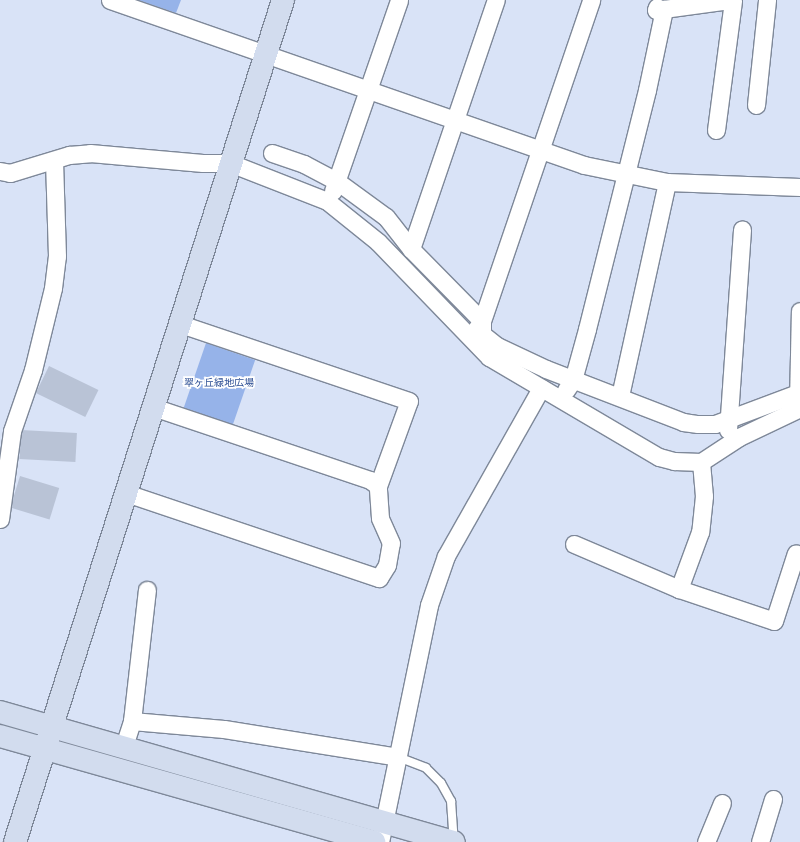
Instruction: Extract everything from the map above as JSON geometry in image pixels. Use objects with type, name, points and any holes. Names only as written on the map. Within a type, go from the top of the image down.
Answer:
[{"type":"street","points":[[110,0],[584,165],[625,175],[667,182],[800,187]]},
{"type":"street","points":[[15,842],[46,749],[230,163],[283,0]]},
{"type":"street","points":[[327,201],[338,182],[399,0]]},
{"type":"street","points":[[412,248],[496,0]]},
{"type":"street","points":[[471,338],[482,321],[591,0]]},
{"type":"street","points":[[560,400],[573,380],[625,175],[661,4],[732,0],[716,130]]},
{"type":"street","points":[[756,105],[767,0]]},
{"type":"street","points":[[0,171],[10,173],[54,161],[69,154],[90,153],[203,163],[230,163],[327,201],[378,242],[489,357],[659,457],[674,461],[701,462],[729,446],[739,437],[799,403]]},
{"type":"street","points":[[272,153],[304,164],[338,182],[386,217],[412,248],[482,321],[482,334],[497,346],[573,380],[620,396],[683,422],[715,424],[726,420],[799,403]]},
{"type":"street","points":[[0,519],[12,431],[33,370],[54,281],[57,256],[54,161]]},
{"type":"street","points":[[620,396],[667,182]]},
{"type":"street","points":[[729,446],[726,420],[742,229]]},
{"type":"street","points":[[799,403],[800,312]]},
{"type":"street","points":[[126,493],[379,578],[387,566],[391,543],[380,518],[378,486],[409,401],[180,324]]},
{"type":"street","points":[[382,832],[429,605],[446,556],[541,388]]},
{"type":"street","points":[[153,408],[370,480],[378,486]]},
{"type":"street","points":[[679,589],[700,532],[704,496],[701,462]]},
{"type":"street","points":[[574,544],[679,589],[774,621],[796,553]]},
{"type":"street","points":[[123,749],[132,721],[147,590]]},
{"type":"street","points":[[0,712],[123,749],[382,832],[454,838]]},
{"type":"street","points":[[132,721],[224,729],[398,757]]},
{"type":"street","points":[[0,736],[374,842]]},
{"type":"street","points":[[760,842],[773,799]]},
{"type":"street","points":[[706,842],[722,803]]},
{"type":"lane","points":[[398,757],[426,768],[441,783],[451,801],[454,838]]},
{"type":"green space","points":[[138,0],[181,0],[176,13]]},
{"type":"green space","name":"翠ヶ丘緑地広場","points":[[206,343],[255,360],[232,426],[183,409]]},
{"type":"building","points":[[49,366],[98,390],[85,417],[36,393]]},
{"type":"building","points":[[21,430],[77,433],[75,462],[19,459]]},
{"type":"building","points":[[20,476],[59,488],[50,520],[10,508]]}]
